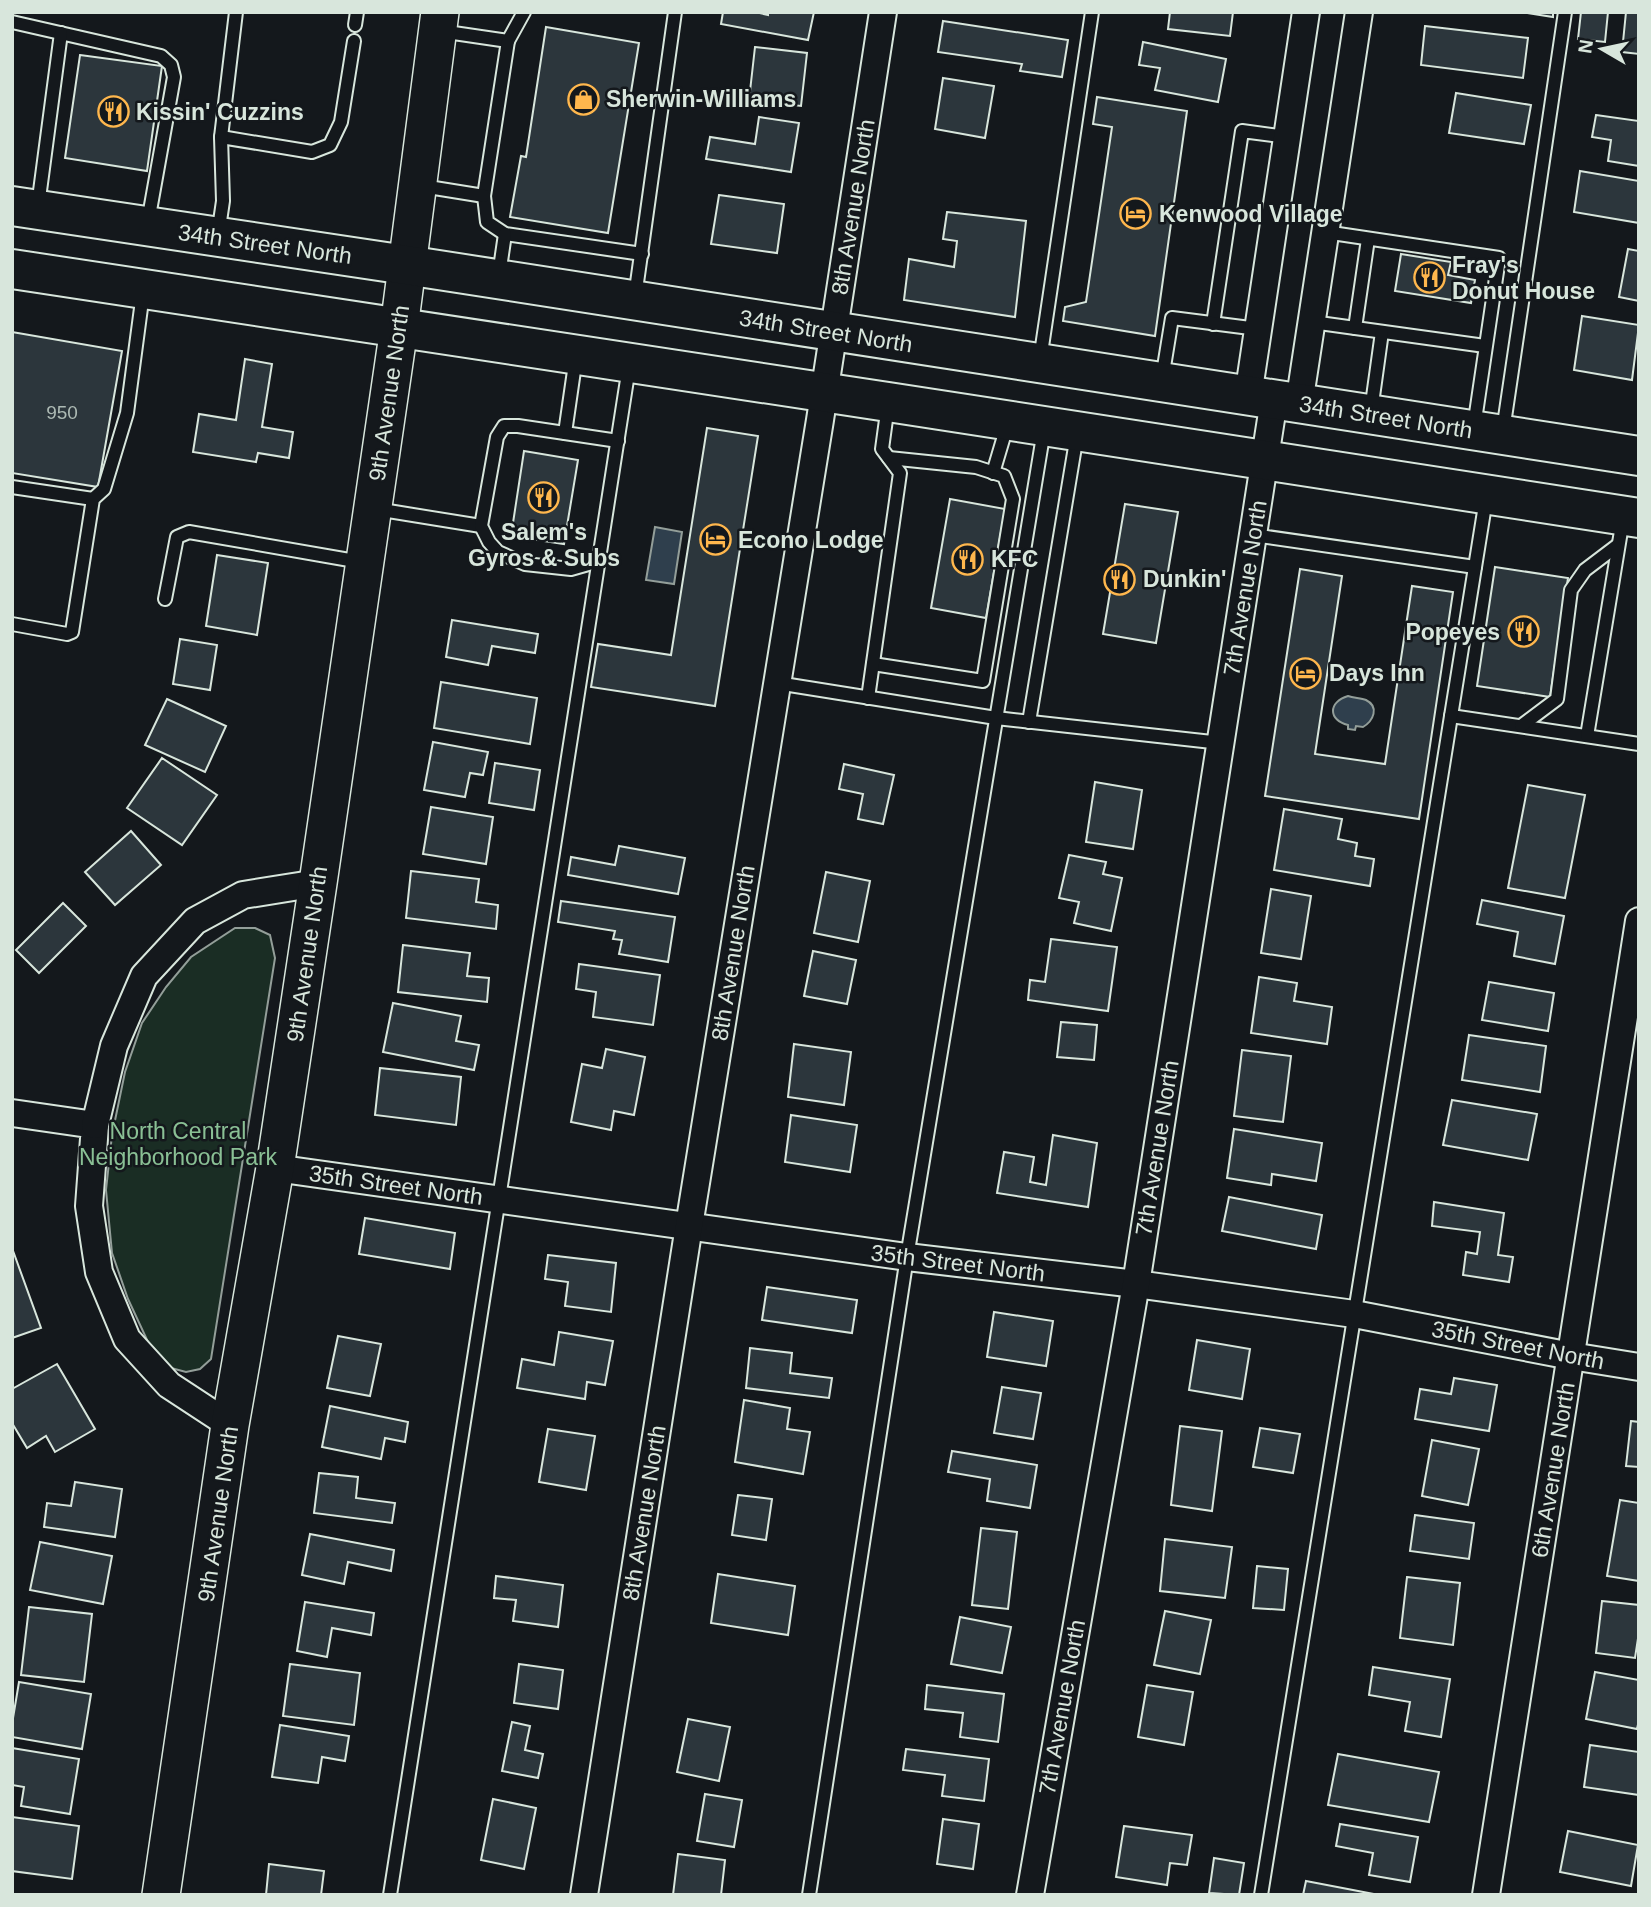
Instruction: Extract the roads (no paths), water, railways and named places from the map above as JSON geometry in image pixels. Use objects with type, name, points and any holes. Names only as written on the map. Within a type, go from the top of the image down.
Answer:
[{"type":"highway","name":"34th Street North","points":[[25,208],[1639,456]]},
{"type":"highway","points":[[12,269],[1487,494],[1627,526]]},
{"type":"street","name":"8th Avenue North","points":[[584,1895],[689,1226],[825,392],[883,12]]},
{"type":"street","name":"7th Avenue North","points":[[1274,400],[1258,329],[1306,12]]},
{"type":"street","name":"7th Avenue North","points":[[1030,1895],[1136,1284],[1274,400],[1312,322],[1359,12]]},
{"type":"street","name":"9th Avenue North","points":[[161,1895],[230,1425],[275,1168],[318,883],[399,328],[439,22]]},
{"type":"street","points":[[230,1425],[169,1385],[127,1339],[99,1272],[89,1206],[95,1125],[114,1046],[144,976],[195,921],[243,895],[318,883]]},
{"type":"street","name":"6th Avenue North","points":[[1486,1895],[1639,921]]},
{"type":"street","points":[[12,1113],[95,1125]]},
{"type":"street","name":"35th Street North","points":[[275,1168],[907,1258],[1136,1284],[1354,1314],[1639,1367]]},
{"type":"lane","points":[[218,237],[223,201],[221,137],[236,12]]},
{"type":"lane","points":[[524,12],[508,41],[484,196],[488,222],[505,234],[642,254]]},
{"type":"lane","points":[[635,301],[675,12]]},
{"type":"lane","points":[[1039,364],[1092,12]]},
{"type":"lane","points":[[1488,433],[1565,12]]},
{"type":"lane","points":[[12,22],[160,56],[171,65],[174,77],[148,226]]},
{"type":"lane","points":[[439,22],[508,41]]},
{"type":"lane","points":[[25,208],[61,33]]},
{"type":"lane","points":[[221,137],[312,152],[330,145],[341,122],[354,41]]},
{"type":"lane","points":[[1213,324],[1242,131],[1287,137]]},
{"type":"lane","points":[[417,185],[484,196]]},
{"type":"lane","points":[[1325,232],[1499,258],[1485,346],[1488,433]]},
{"type":"lane","points":[[498,279],[505,234]]},
{"type":"lane","points":[[1355,328],[1368,239]]},
{"type":"lane","points":[[12,624],[67,634],[72,632],[93,499],[104,489],[127,413],[144,289]]},
{"type":"lane","points":[[1161,383],[1172,318],[1258,329]]},
{"type":"lane","points":[[1312,322],[1485,346]]},
{"type":"lane","points":[[1370,415],[1382,332]]},
{"type":"lane","points":[[565,433],[576,355]]},
{"type":"lane","points":[[390,1895],[630,363]]},
{"type":"lane","points":[[868,698],[900,474],[883,449],[888,402]]},
{"type":"lane","points":[[599,561],[571,569],[524,564],[499,552],[481,526],[497,437],[504,426],[618,441]]},
{"type":"lane","points":[[993,473],[1043,426]]},
{"type":"lane","points":[[809,1895],[907,1258],[1043,426]]},
{"type":"lane","points":[[1029,722],[1043,426]]},
{"type":"lane","points":[[873,664],[983,681],[1013,499],[1004,476],[976,467],[889,458]]},
{"type":"lane","points":[[12,487],[93,499]]},
{"type":"lane","points":[[1261,1895],[1487,494]]},
{"type":"lane","points":[[1013,499],[1031,506]]},
{"type":"lane","points":[[373,509],[481,526]]},
{"type":"lane","points":[[1521,726],[1557,699],[1572,590],[1585,570],[1627,526]]},
{"type":"lane","points":[[1587,736],[1627,526]]},
{"type":"lane","points":[[165,599],[177,537],[189,532],[365,563]]},
{"type":"lane","points":[[1254,535],[1475,567]]},
{"type":"lane","points":[[993,615],[1012,619]]},
{"type":"lane","points":[[777,683],[996,718],[1221,743]]},
{"type":"lane","points":[[1451,716],[1639,744]]},
{"type":"water","points":[[655,527],[682,532],[674,584],[646,580]]},
{"type":"water","points":[[1348,696],[1366,700],[1374,710],[1370,721],[1363,727],[1356,726],[1355,730],[1348,729],[1348,725],[1341,723],[1333,711],[1337,702]]},
{"type":"place","name":"Sherwin-Williams","points":[[583,99]]},
{"type":"place","name":"Kissin' Cuzzins","points":[[113,112]]},
{"type":"place","name":"Kenwood Village","points":[[1136,214]]},
{"type":"place","name":"Fray's Donut House","points":[[1429,278]]},
{"type":"place","name":"Salem's Gyros & Subs","points":[[544,498]]},
{"type":"place","name":"Econo Lodge","points":[[715,540]]},
{"type":"place","name":"KFC","points":[[968,559]]},
{"type":"place","name":"Dunkin'","points":[[1120,579]]},
{"type":"place","name":"Popeyes","points":[[1523,632]]},
{"type":"place","name":"Days Inn","points":[[1306,673]]},
{"type":"park label","name":"North Central Neighborhood Park","points":[[178,1144]]}]
